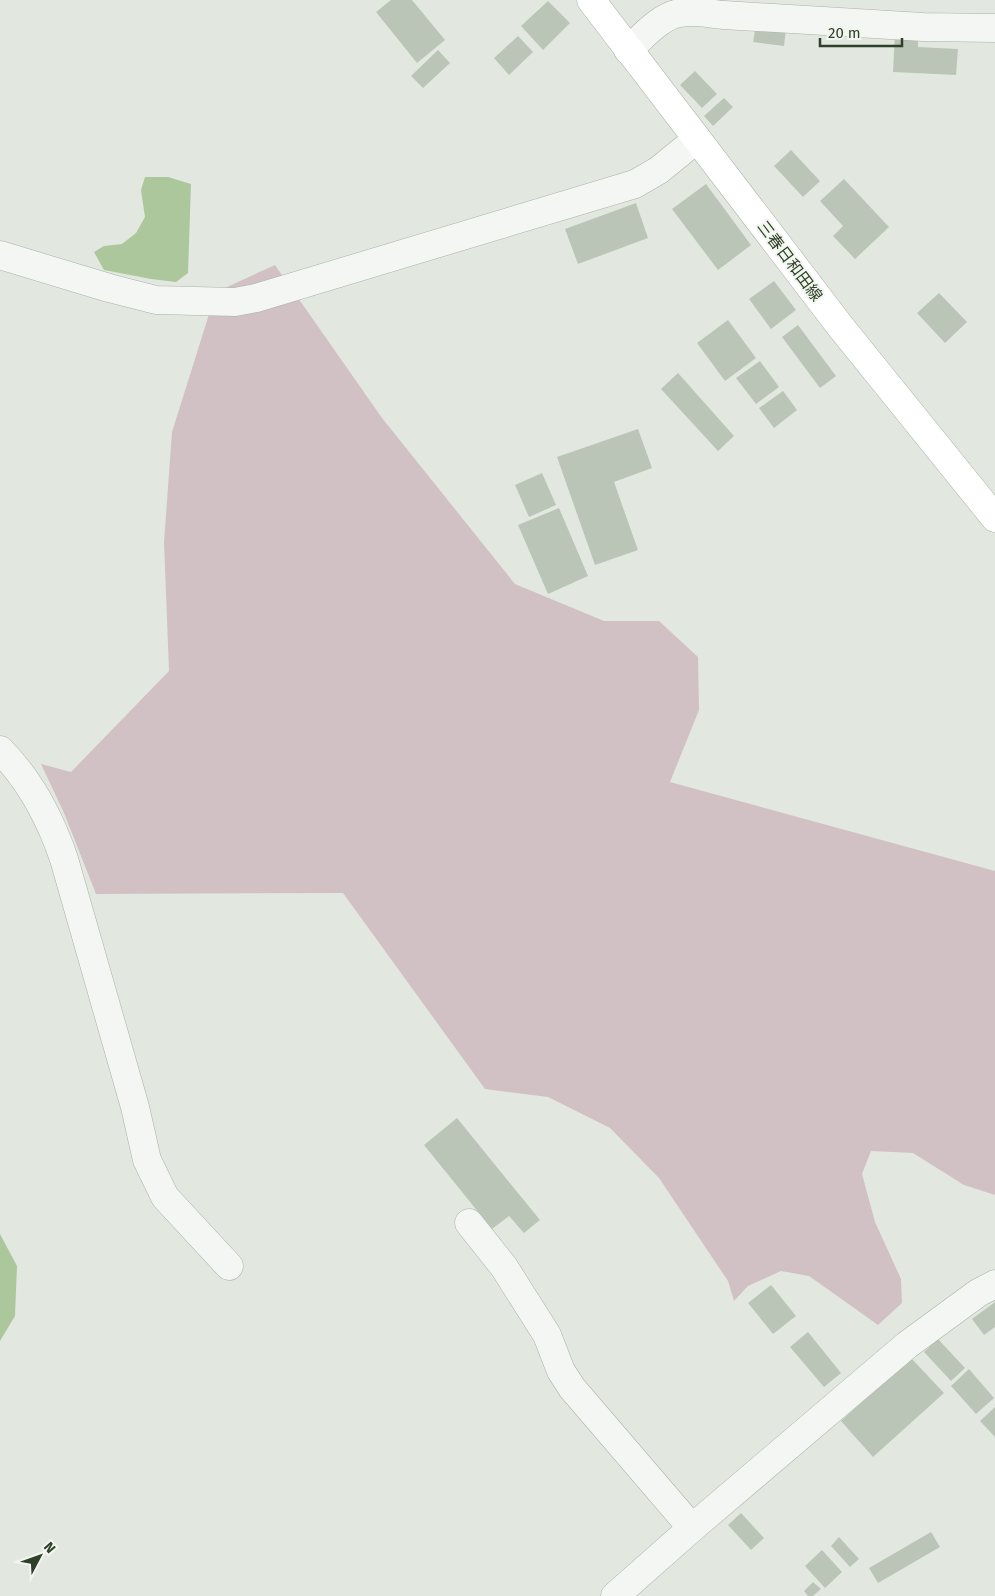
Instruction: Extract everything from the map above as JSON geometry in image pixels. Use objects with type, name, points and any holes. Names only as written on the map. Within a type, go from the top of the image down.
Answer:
[{"type":"main road","name":"三春日和田線","points":[[591,0],[840,326],[995,518]]},
{"type":"street","points":[[628,50],[676,6],[699,12],[724,15],[923,27],[995,28]]},
{"type":"street","points":[[0,255],[156,300],[235,302],[266,295],[635,184],[659,170],[697,139]]},
{"type":"street","points":[[0,750],[27,781],[54,830],[135,1107],[146,1160],[165,1197],[229,1266]]},
{"type":"street","points":[[470,1223],[504,1267],[547,1335],[560,1371],[572,1388],[692,1528]]},
{"type":"street","points":[[615,1596],[907,1344],[978,1293],[995,1284]]},
{"type":"shaded area","points":[[145,177],[168,177],[191,184],[188,273],[176,282],[104,270],[94,252],[104,246],[122,244],[136,233],[145,217],[141,190]]},
{"type":"shaded area","points":[[275,265],[382,418],[515,584],[604,621],[659,621],[698,657],[699,710],[670,782],[995,871],[995,1195],[964,1185],[913,1153],[871,1151],[862,1174],[875,1222],[901,1279],[902,1303],[878,1325],[809,1276],[781,1271],[748,1286],[734,1301],[728,1281],[659,1178],[610,1128],[548,1097],[485,1089],[343,893],[96,894],[64,813],[41,764],[71,772],[169,671],[164,542],[172,432],[216,292]]},
{"type":"shaded area","points":[[0,1234],[17,1266],[15,1316],[0,1341]]},
{"type":"building","points":[[391,0],[412,0],[445,40],[417,63],[376,12]]},
{"type":"building","points":[[548,1],[570,23],[543,50],[521,26]]},
{"type":"building","points":[[756,25],[786,29],[784,46],[753,42]]},
{"type":"building","points":[[895,32],[918,33],[918,47],[958,49],[956,75],[893,72]]},
{"type":"building","points":[[518,36],[533,52],[509,75],[494,58]]},
{"type":"building","points":[[438,50],[450,63],[423,88],[411,76]]},
{"type":"building","points":[[695,71],[717,94],[702,108],[680,85]]},
{"type":"building","points":[[724,98],[733,107],[713,126],[704,116]]},
{"type":"building","points":[[791,150],[820,181],[803,197],[774,166]]},
{"type":"building","points":[[844,179],[889,227],[855,259],[833,236],[843,226],[820,201]]},
{"type":"building","points":[[706,184],[751,245],[718,270],[672,209]]},
{"type":"building","points":[[636,203],[648,238],[578,264],[565,229]]},
{"type":"building","points":[[774,281],[796,310],[771,329],[749,299]]},
{"type":"building","points":[[939,293],[967,322],[945,343],[917,313]]},
{"type":"building","points":[[728,320],[756,358],[725,381],[697,343]]},
{"type":"building","points":[[798,325],[836,376],[820,388],[782,337]]},
{"type":"building","points":[[760,361],[779,387],[756,404],[736,378]]},
{"type":"building","points":[[678,373],[734,436],[718,451],[661,389]]},
{"type":"building","points":[[783,391],[797,410],[774,428],[759,408]]},
{"type":"building","points":[[638,429],[652,468],[614,482],[638,550],[595,565],[557,457]]},
{"type":"building","points":[[542,473],[556,505],[529,517],[515,485]]},
{"type":"building","points":[[559,508],[588,576],[548,594],[518,525]]},
{"type":"building","points":[[457,1118],[540,1220],[524,1233],[509,1216],[492,1229],[424,1145]]},
{"type":"building","points":[[771,1285],[796,1316],[773,1334],[748,1303]]},
{"type":"building","points":[[995,1302],[995,1327],[984,1335],[972,1319]]},
{"type":"building","points":[[808,1332],[841,1373],[824,1387],[790,1347]]},
{"type":"building","points":[[938,1339],[965,1368],[951,1381],[924,1352]]},
{"type":"building","points":[[911,1358],[944,1393],[873,1457],[841,1421]]},
{"type":"building","points":[[969,1369],[994,1398],[976,1414],[951,1386]]},
{"type":"building","points":[[995,1407],[995,1437],[980,1421]]},
{"type":"building","points":[[741,1513],[764,1538],[751,1550],[728,1525]]},
{"type":"building","points":[[931,1532],[940,1547],[878,1583],[869,1568]]},
{"type":"building","points":[[839,1537],[859,1559],[850,1567],[831,1546]]},
{"type":"building","points":[[822,1550],[842,1572],[825,1588],[805,1566]]},
{"type":"building","points":[[813,1582],[821,1589],[813,1596],[808,1596],[804,1591]]}]
